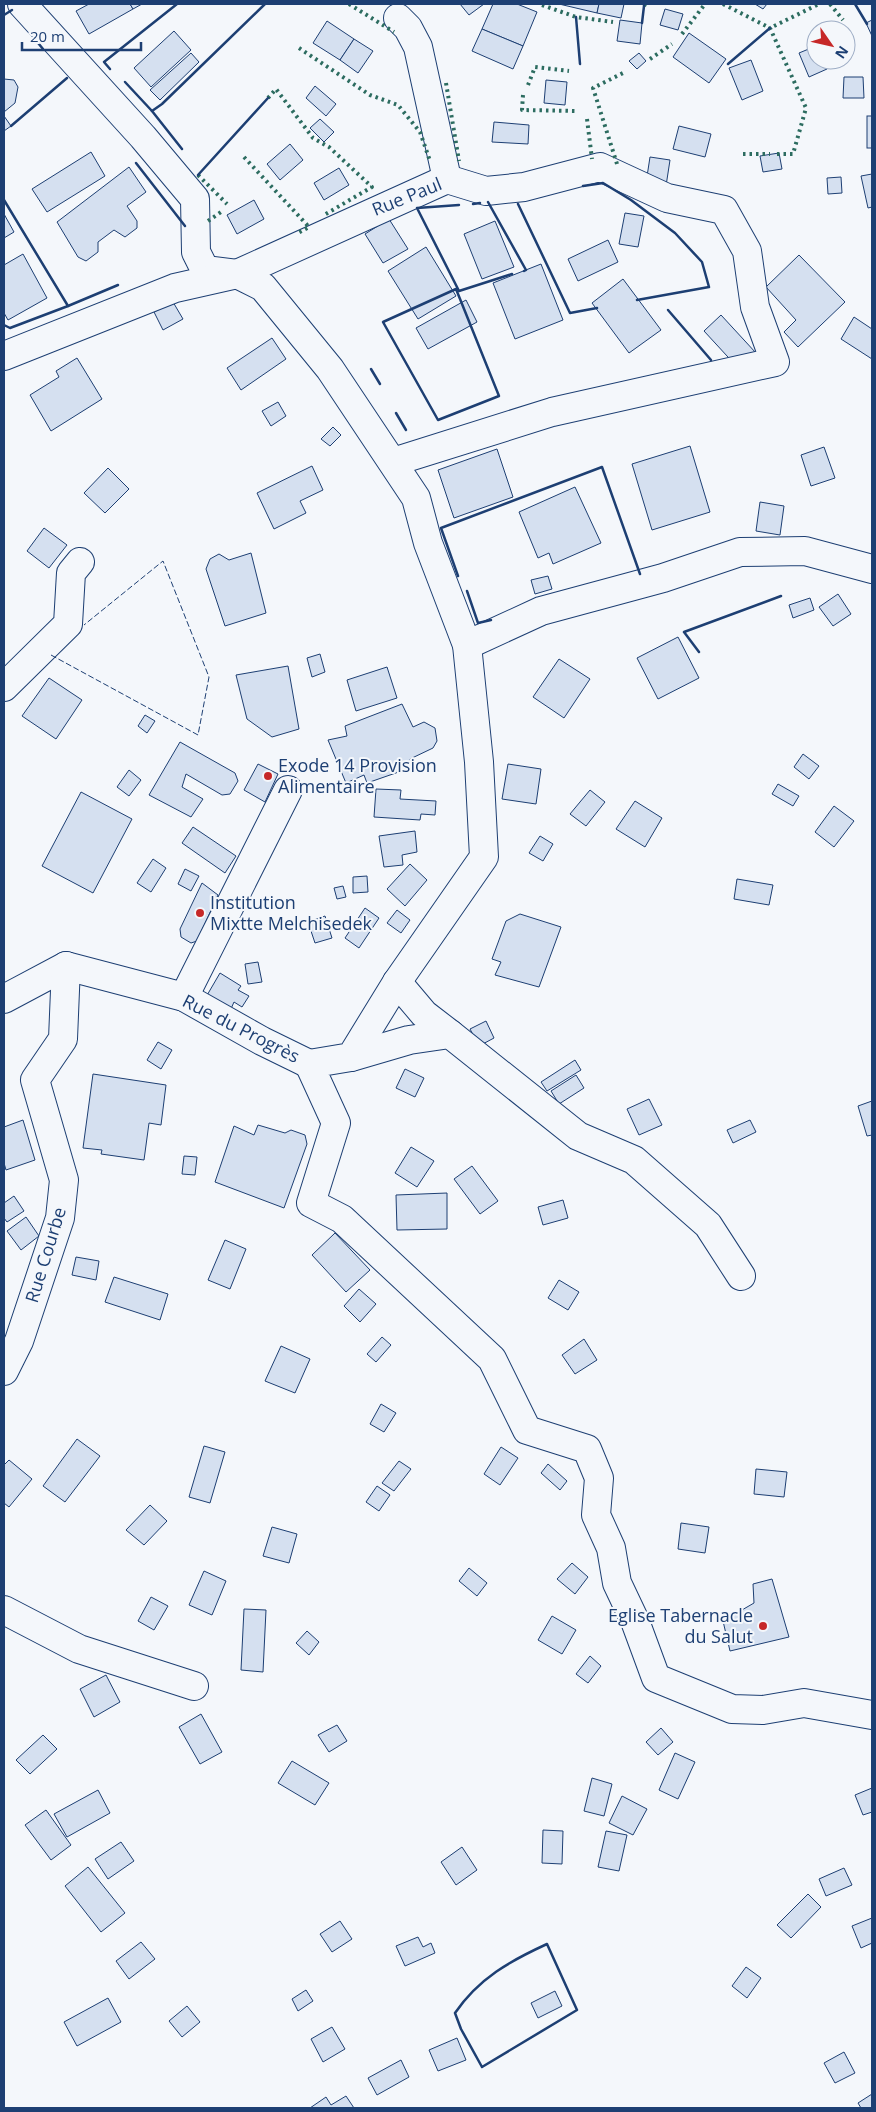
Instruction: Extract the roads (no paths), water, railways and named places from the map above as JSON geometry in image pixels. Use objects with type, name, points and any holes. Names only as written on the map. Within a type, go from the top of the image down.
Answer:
[{"type":"street","points":[[22,4],[143,137],[196,199],[196,252],[205,270],[237,274],[263,288],[330,369],[416,498],[428,543],[467,645],[479,762],[484,857],[397,982],[351,1057]]},
{"type":"street","points":[[398,18],[408,28],[418,47],[447,180]]},
{"type":"street","name":"Rue Paul","points":[[4,356],[175,288],[237,274],[447,180],[486,191],[524,187],[600,167],[667,198],[724,210],[747,252],[756,307],[775,362],[552,412],[393,462]]},
{"type":"street","points":[[467,645],[541,611],[663,578],[740,552],[804,551],[872,569]]},
{"type":"street","points":[[4,686],[68,624],[70,573],[80,562]]},
{"type":"street","points":[[184,997],[288,790]]},
{"type":"street","points":[[4,999],[66,966]]},
{"type":"street","name":"Rue du Progrès","points":[[66,966],[184,997],[262,1041],[309,1064]]},
{"type":"street","name":"Rue Courbe","points":[[4,1371],[18,1342],[60,1218],[64,1180],[36,1080],[63,1039],[66,966]]},
{"type":"street","points":[[397,982],[424,1014],[578,1136],[634,1160],[708,1225],[741,1276]]},
{"type":"street","points":[[450,1034],[409,1040],[351,1057],[309,1064],[336,1123],[311,1203],[342,1219],[492,1359],[527,1430],[587,1449],[599,1478],[596,1515],[611,1548],[617,1583],[635,1621],[656,1678],[732,1709],[764,1710],[804,1703],[872,1715]]},
{"type":"street","points":[[4,1610],[78,1649],[194,1686]]},
{"type":"place","name":"Exode 14 Provision Alimentaire","points":[[268,776]]},
{"type":"place","name":"Institution Mixtte Melchisedek","points":[[200,913]]},
{"type":"place","name":"Eglise Tabernacle du Salut","points":[[763,1626]]}]
